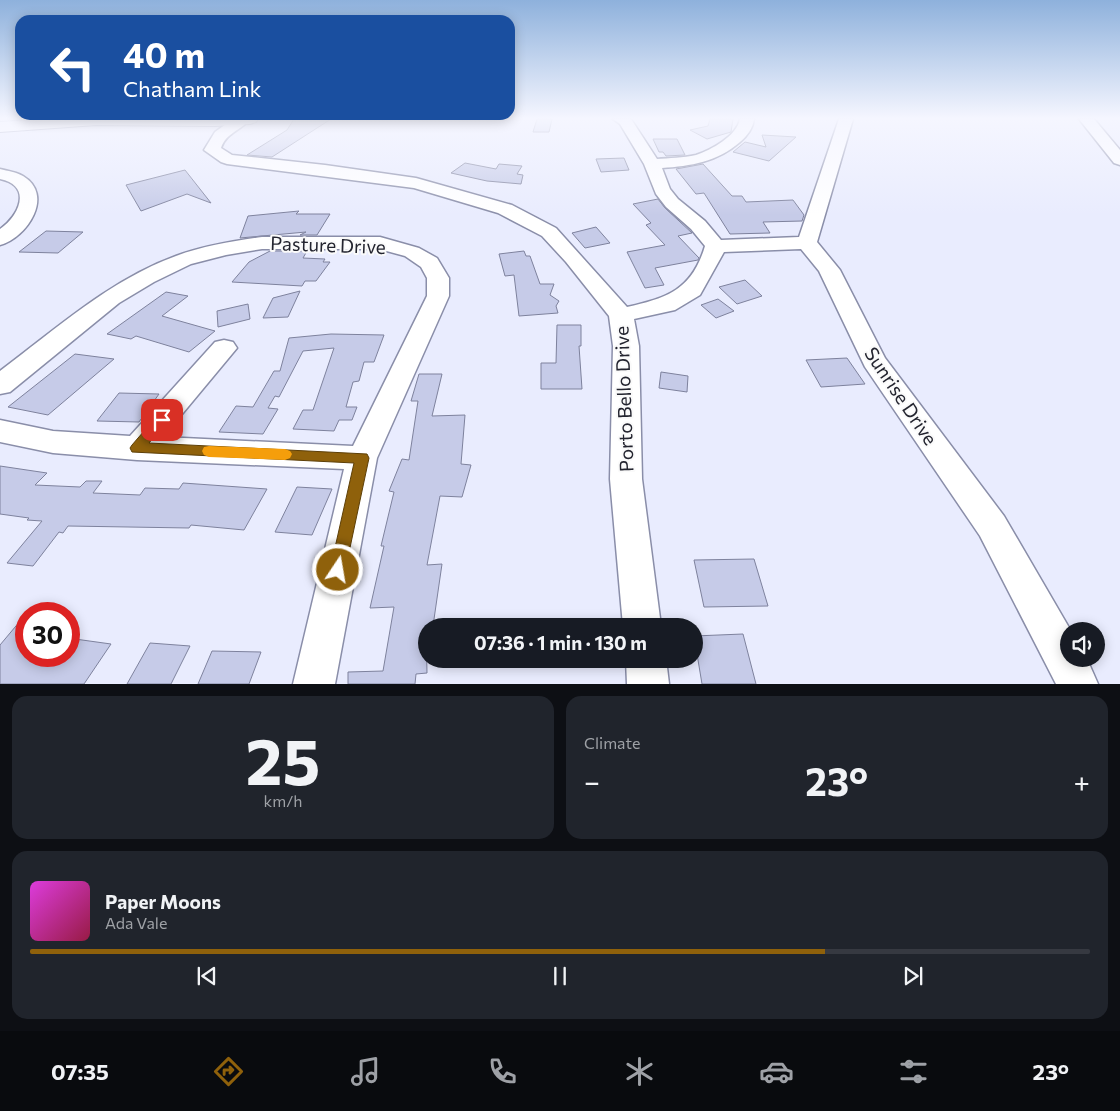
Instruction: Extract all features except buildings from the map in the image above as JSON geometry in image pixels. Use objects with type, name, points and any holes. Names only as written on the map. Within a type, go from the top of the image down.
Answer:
[{"type":"street","name":"Porto Bello Drive","points":[[213,151],[227,159],[242,162],[325,170],[416,183],[505,209],[549,232],[621,315],[626,346],[626,479],[641,618]]},
{"type":"street","points":[[644,151],[652,164],[662,190],[672,203],[698,225],[715,246]]},
{"type":"street","points":[[652,164],[702,158],[715,151]]},
{"type":"street","points":[[715,246],[807,243],[836,151]]},
{"type":"street","points":[[0,174],[8,175],[23,183],[28,194],[30,206],[20,223],[0,239]]},
{"type":"street","name":"Pasture Drive","points":[[0,385],[111,298],[146,276],[184,260],[224,249],[262,243],[380,243],[412,252],[429,263],[438,278],[438,296],[362,458],[314,684]]},
{"type":"street","name":"Sunrise Drive","points":[[807,243],[829,270],[874,361],[992,526],[1078,684]]},
{"type":"street","points":[[621,315],[667,304],[692,290],[712,257],[715,246]]},
{"type":"street","points":[[137,448],[224,348]]},
{"type":"street","points":[[0,431],[53,442],[137,448],[362,458]]},
{"type":"street","points":[[647,668],[648,684]]},
{"type":"slow traffic","points":[[209,451],[285,454]]},
{"type":"route","points":[[162,420],[137,448],[362,458],[338,570]]}]
